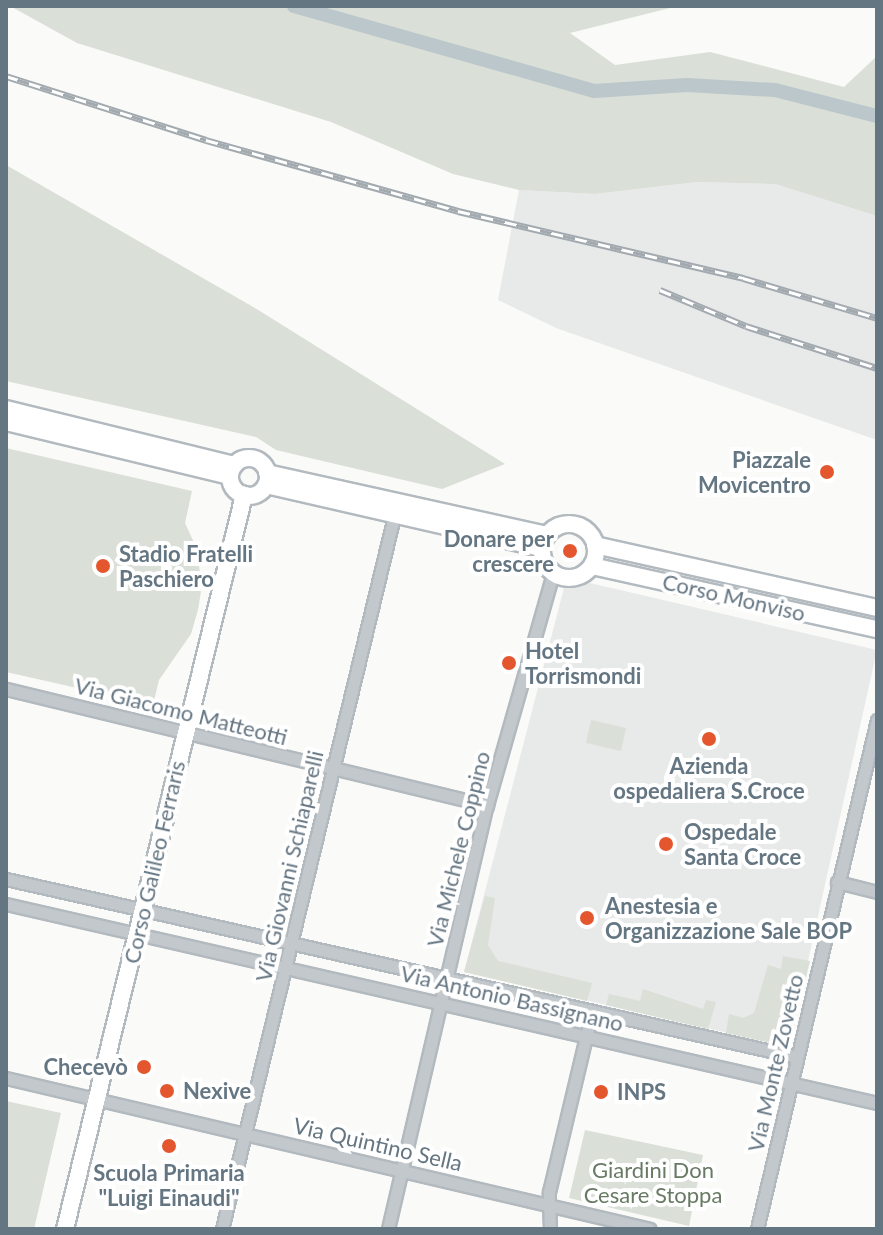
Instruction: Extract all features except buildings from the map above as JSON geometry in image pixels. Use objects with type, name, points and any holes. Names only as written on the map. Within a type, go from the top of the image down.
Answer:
[{"type":"main road","points":[[6,409],[232,470]]},
{"type":"main road","points":[[6,422],[232,470]]},
{"type":"main road","points":[[266,479],[259,493],[244,495],[233,488],[232,470],[244,458],[256,459],[266,479],[395,512],[544,542]]},
{"type":"main road","points":[[266,479],[544,542]]},
{"type":"main road","name":"Corso Galileo Ferraris","points":[[65,1229],[244,495]]},
{"type":"main road","points":[[563,524],[576,525],[595,545],[592,566],[574,578],[553,574],[544,542],[563,524]]},
{"type":"main road","name":"Corso Monviso","points":[[595,545],[877,608]]},
{"type":"main road","name":"Corso Monviso","points":[[592,566],[877,629]]},
{"type":"street","name":"Via Giovanni Schiaparelli","points":[[222,1229],[395,512]]},
{"type":"street","name":"Via Michele Coppino","points":[[388,1229],[487,805],[553,574]]},
{"type":"street","name":"Via Giacomo Matteotti","points":[[6,689],[487,805]]},
{"type":"street","name":"Via Monte Zovetto","points":[[757,1229],[877,720]]},
{"type":"street","name":"Via Antonio Bassignano","points":[[6,879],[447,981],[797,1057]]},
{"type":"street","points":[[837,882],[877,892]]},
{"type":"street","name":"Via Antonio Bassignano","points":[[6,904],[137,937],[442,1002],[877,1103]]},
{"type":"street","points":[[550,1229],[547,1204],[592,1012]]},
{"type":"street","name":"Via Quintino Sella","points":[[6,1078],[97,1102],[401,1169],[650,1229]]},
{"type":"shaded area","points":[[697,182],[775,184],[877,216],[877,440],[556,328],[498,300],[519,190],[595,194]]},
{"type":"shaded area","name":"Ospedale Santa Croce","points":[[590,583],[877,650],[789,1047],[464,972],[564,588]]},
{"type":"green space","points":[[10,6],[678,6],[570,33],[615,65],[710,52],[844,87],[877,56],[877,216],[775,184],[697,182],[595,194],[519,190],[453,174],[331,122],[77,43]]},
{"type":"green space","points":[[6,165],[255,308],[505,464],[442,489],[276,450],[256,437],[6,381]]},
{"type":"green space","name":"Stadio Fratelli Paschiero","points":[[6,448],[192,491],[185,523],[196,547],[202,585],[198,610],[191,634],[159,680],[153,705],[6,672]]},
{"type":"green space","points":[[591,720],[626,728],[621,751],[586,743]]},
{"type":"green space","points":[[485,896],[495,898],[488,945],[498,961],[592,983],[587,1001],[464,972]]},
{"type":"green space","points":[[783,956],[810,961],[789,1047],[726,1033],[729,1014],[743,1018],[754,1013],[768,965],[781,969]]},
{"type":"green space","points":[[643,989],[703,1009],[706,1000],[716,1002],[708,1029],[606,1005],[609,994],[640,1001]]},
{"type":"green space","points":[[6,1101],[61,1113],[34,1229],[6,1229]]},
{"type":"green space","name":"Giardini Don Cesare Stoppa","points":[[585,1130],[703,1155],[689,1226],[569,1198]]},
{"type":"waterway","points":[[294,6],[594,91],[687,85],[775,90],[877,116]]},
{"type":"railway","points":[[6,76],[206,140],[458,211],[743,278],[877,318]]},
{"type":"railway","points":[[660,290],[746,326],[877,368]]},
{"type":"place","name":"Piazzale Movicentro","points":[[827,472]]},
{"type":"place","name":"Donare per crescere","points":[[570,551]]},
{"type":"place","name":"Stadio Fratelli Paschiero","points":[[103,566]]},
{"type":"place","name":"Hotel Torrismondi","points":[[509,663]]},
{"type":"place","name":"Azienda ospedaliera S.Croce","points":[[709,739]]},
{"type":"place","name":"Ospedale Santa Croce","points":[[666,844]]},
{"type":"place","name":"Anestesia e Organizzazione Sale BOP","points":[[587,918]]},
{"type":"place","name":"Checevò","points":[[144,1067]]},
{"type":"place","name":"Nexive","points":[[167,1091]]},
{"type":"place","name":"INPS","points":[[601,1092]]},
{"type":"place","name":"Scuola Primaria \"Luigi Einaudi\"","points":[[169,1146]]}]
